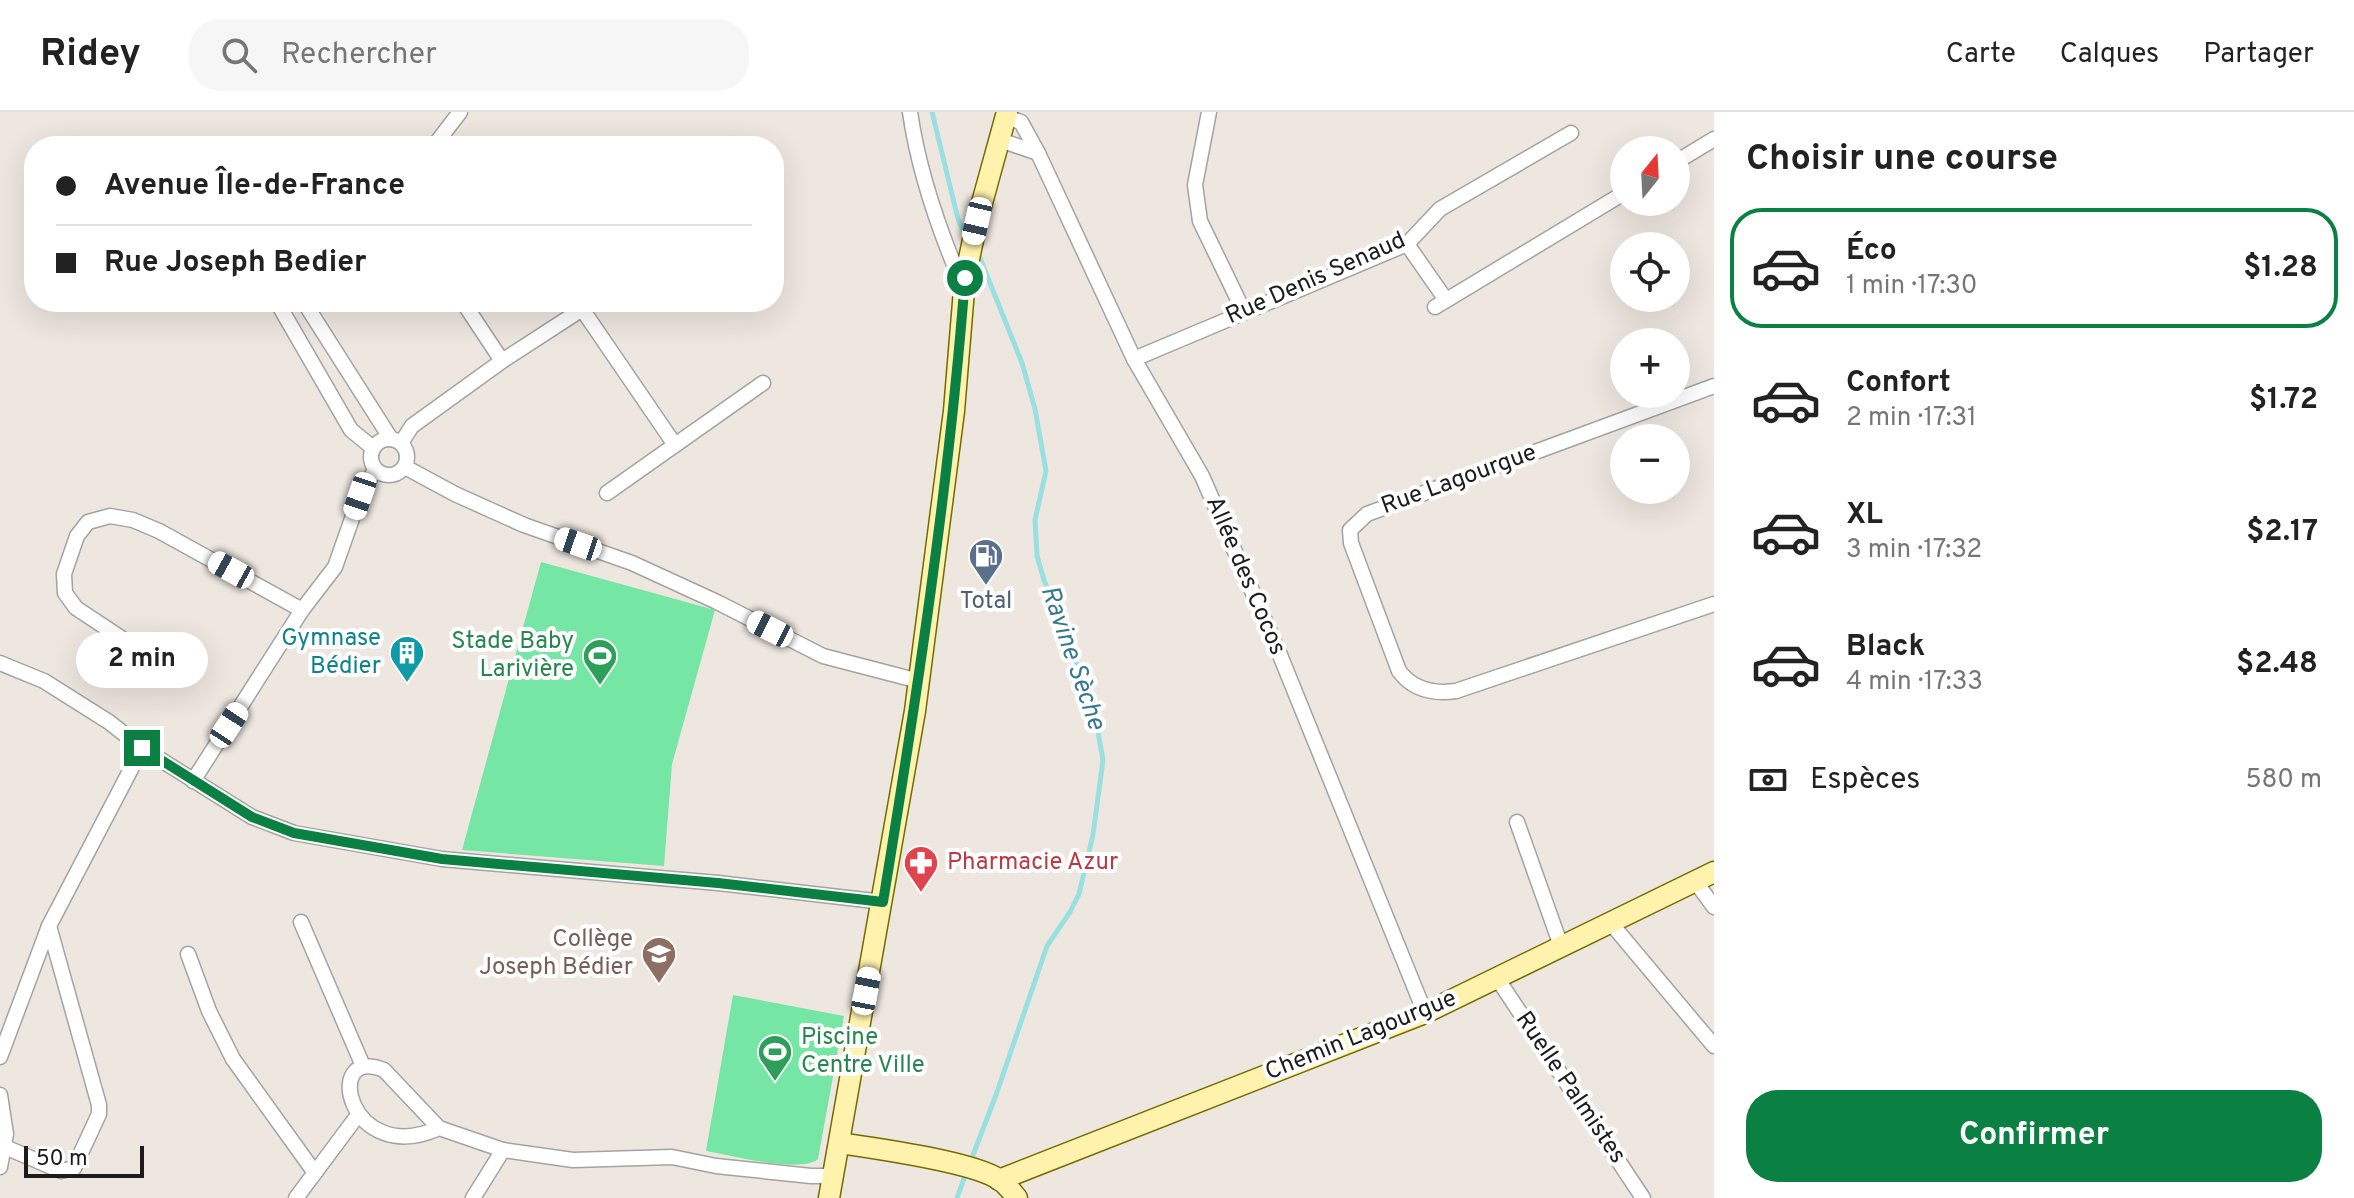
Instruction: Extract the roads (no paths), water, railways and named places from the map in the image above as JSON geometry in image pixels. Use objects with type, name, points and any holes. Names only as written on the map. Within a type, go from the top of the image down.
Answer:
[{"type":"street","points":[[442,136],[460,112]]},
{"type":"street","points":[[910,112],[916,150],[933,214],[957,272],[965,278]]},
{"type":"street","points":[[1209,112],[1195,185],[1200,221],[1244,312]]},
{"type":"street","points":[[829,1198],[883,902],[919,681],[954,411],[965,278],[977,221],[1007,114]]},
{"type":"street","name":"Allée des Cocos","points":[[1007,114],[1021,122],[1038,153],[1134,359],[1202,476],[1280,655],[1425,1013]]},
{"type":"street","name":"Rue Denis Senaud","points":[[1134,359],[1407,244],[1440,209],[1571,133]]},
{"type":"street","points":[[1690,154],[1714,139]]},
{"type":"street","points":[[1000,140],[1038,153]]},
{"type":"street","points":[[1407,244],[1441,304],[1610,201]]},
{"type":"street","points":[[283,312],[351,430],[373,448]]},
{"type":"street","points":[[311,312],[396,441],[407,454],[405,467],[391,476],[375,470],[370,459],[373,448],[380,441],[396,441],[502,361],[579,312]]},
{"type":"street","points":[[470,312],[502,361]]},
{"type":"street","points":[[592,312],[675,445]]},
{"type":"street","points":[[607,493],[763,383]]},
{"type":"street","name":"Rue Lagourgue","points":[[1714,386],[1367,514],[1350,530],[1351,543],[1399,671],[1406,680],[1432,692],[1456,691],[1714,604]]},
{"type":"street","points":[[405,467],[524,525],[646,569],[823,656],[919,681]]},
{"type":"street","points":[[193,781],[302,610],[335,567],[360,496],[375,470]]},
{"type":"street","points":[[168,669],[76,608],[65,593],[64,574],[77,536],[88,522],[110,516],[133,520],[159,531],[302,610]]},
{"type":"street","points":[[0,663],[44,681],[109,722],[142,748],[252,817],[294,833],[442,859],[718,883],[883,902]]},
{"type":"street","points":[[0,1057],[49,926],[142,748]]},
{"type":"street","points":[[1517,822],[1561,946]]},
{"type":"street","name":"Chemin Lagourgue","points":[[991,1176],[1425,1013],[1714,872]]},
{"type":"street","points":[[1695,881],[1714,907]]},
{"type":"street","points":[[1609,921],[1714,1046]]},
{"type":"street","points":[[301,922],[363,1066]]},
{"type":"street","points":[[5,1147],[61,1171],[69,1171],[74,1168],[99,1114],[49,926]]},
{"type":"street","points":[[188,954],[209,1011],[233,1059],[315,1173]]},
{"type":"street","name":"Ruelle Palmistes","points":[[1497,978],[1643,1198]]},
{"type":"street","points":[[439,1128],[423,1135],[403,1137],[373,1128],[358,1115],[351,1103],[349,1083],[354,1071],[363,1066],[384,1070],[439,1128],[503,1150],[573,1160],[672,1157],[716,1166],[833,1176]]},
{"type":"street","points":[[0,1095],[6,1134],[0,1167]]},
{"type":"street","points":[[296,1198],[358,1115]]},
{"type":"street","points":[[840,1143],[955,1164],[991,1176],[1017,1198]]},
{"type":"street","points":[[473,1198],[503,1150]]},
{"type":"waterway","name":"Ravine Sèche","points":[[932,112],[958,219],[966,237]]},
{"type":"waterway","name":"Ravine Sèche","points":[[970,1163],[1047,946],[1079,894],[1093,835],[1103,760],[1094,710],[1037,556],[1035,520],[1046,471],[1035,409],[1022,363],[975,252]]},
{"type":"waterway","name":"Ravine Sèche","points":[[957,1198],[966,1173]]},
{"type":"place","name":"Total","points":[[986,587]]},
{"type":"place","name":"Gymnase Bédier","points":[[407,684]]},
{"type":"place","name":"Stade Baby Larivière","points":[[600,687]]},
{"type":"place","name":"Pharmacie Azur","points":[[921,894]]},
{"type":"place","name":"Collège Joseph Bédier","points":[[659,985]]},
{"type":"place","name":"Piscine Centre Ville","points":[[775,1083]]}]
